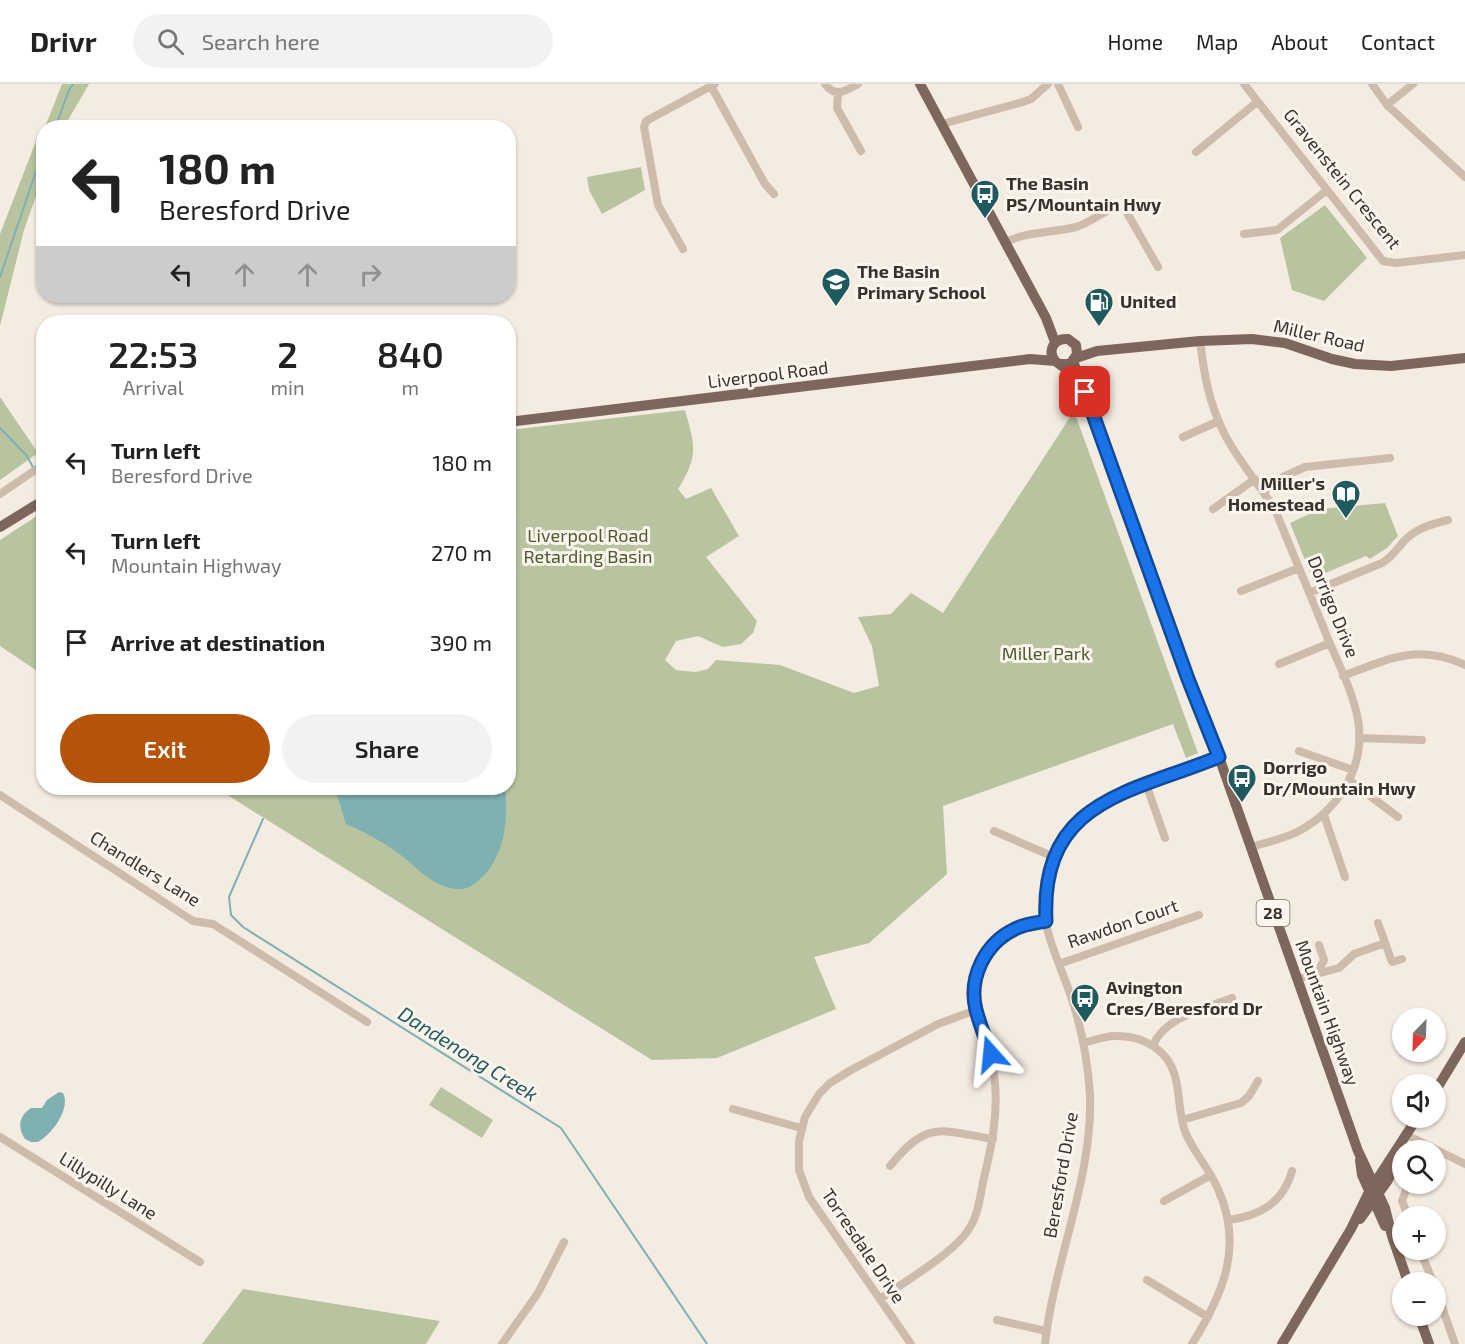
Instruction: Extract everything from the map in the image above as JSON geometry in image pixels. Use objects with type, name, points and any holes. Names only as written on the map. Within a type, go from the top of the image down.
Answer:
[{"type":"main road","points":[[920,84],[1006,242],[1057,342]]},
{"type":"main road","name":"Miller Road","points":[[1075,359],[1093,351],[1200,341],[1252,339],[1285,343],[1332,359],[1355,364],[1407,365],[1465,358]]},
{"type":"main road","points":[[1057,342],[1073,342],[1076,345]]},
{"type":"main road","points":[[1057,342],[1051,351],[1058,363],[1080,380]]},
{"type":"main road","name":"Liverpool Road","points":[[1030,359],[1057,342]]},
{"type":"main road","name":"Miller Road","points":[[1076,345],[1093,351]]},
{"type":"main road","name":"28","points":[[1075,359],[1076,345]]},
{"type":"main road","name":"Liverpool Road","points":[[516,421],[1030,359],[1058,363]]},
{"type":"main road","points":[[1058,363],[1065,365],[1075,359]]},
{"type":"main road","name":"Mountain Highway","points":[[1075,359],[1080,380],[1188,679],[1219,757],[1360,1154],[1362,1175],[1374,1193],[1392,1231]]},
{"type":"main road","points":[[1,525],[36,505]]},
{"type":"main road","points":[[1446,1074],[1465,1042]]},
{"type":"main road","points":[[1282,1344],[1374,1193],[1389,1161],[1413,1128]]},
{"type":"main road","points":[[1407,1140],[1408,1136]]},
{"type":"main road","points":[[1360,1154],[1378,1165],[1389,1161]]},
{"type":"main road","points":[[1374,1193],[1388,1180],[1392,1172]]},
{"type":"main road","points":[[1423,1326],[1429,1344]]},
{"type":"street","points":[[825,84],[831,91],[838,93],[858,84]]},
{"type":"street","points":[[942,124],[1023,102],[1048,84]]},
{"type":"street","points":[[1058,84],[1078,127]]},
{"type":"street","name":"Gravenstein Crescent","points":[[1244,84],[1387,263],[1465,255]]},
{"type":"street","points":[[1372,84],[1387,105],[1464,175]]},
{"type":"street","points":[[1387,105],[1413,84]]},
{"type":"street","points":[[683,249],[658,205],[644,127],[646,121],[713,85],[765,184],[774,194]]},
{"type":"street","points":[[838,93],[837,108],[861,151]]},
{"type":"street","points":[[1196,153],[1257,102]]},
{"type":"street","points":[[1244,234],[1277,230],[1327,190]]},
{"type":"street","points":[[1006,242],[1020,235],[1078,226],[1119,206],[1125,211],[1158,267]]},
{"type":"street","name":"Dorrigo Drive","points":[[1200,341],[1205,379],[1219,421],[1233,449],[1264,491],[1276,512],[1330,643],[1358,719],[1359,738],[1353,770],[1338,799],[1324,815],[1295,833],[1250,847]]},
{"type":"street","points":[[1183,437],[1219,421]]},
{"type":"street","points":[[1264,491],[1283,477],[1305,467],[1390,458]]},
{"type":"street","points":[[0,494],[36,469]]},
{"type":"street","points":[[1213,509],[1255,479]]},
{"type":"street","points":[[1309,593],[1382,563],[1391,558],[1414,532],[1430,524],[1448,520]]},
{"type":"street","points":[[1241,591],[1299,568]]},
{"type":"street","points":[[1279,664],[1330,643]]},
{"type":"street","points":[[1343,676],[1395,656],[1411,654],[1442,657],[1465,665]]},
{"type":"street","points":[[1359,738],[1422,740]]},
{"type":"street","points":[[1299,751],[1353,770]]},
{"type":"street","name":"Beresford Drive","points":[[1045,1344],[1086,1145],[1090,1096],[1084,1043],[1046,921],[1045,898],[1054,857],[1078,821],[1101,803],[1123,792],[1219,757]]},
{"type":"street","points":[[1349,780],[1398,817]]},
{"type":"street","points":[[1146,784],[1166,838]]},
{"type":"street","name":"Chandlers Lane","points":[[0,795],[193,921],[213,924],[367,1022]]},
{"type":"street","points":[[1324,815],[1345,877]]},
{"type":"street","points":[[994,831],[1054,857]]},
{"type":"street","name":"Rawdon Court","points":[[1059,964],[1199,915]]},
{"type":"street","points":[[880,1299],[956,1244],[968,1230],[978,1208],[993,1139],[996,1107],[991,1054],[974,997],[976,974],[992,946],[1002,936],[1015,928],[1046,921]]},
{"type":"street","points":[[1378,923],[1392,962],[1402,959]]},
{"type":"street","points":[[1297,978],[1339,968],[1354,954],[1385,943]]},
{"type":"street","points":[[1318,972],[1324,960],[1319,945]]},
{"type":"street","points":[[1153,1045],[1167,1026],[1180,1018],[1232,999]]},
{"type":"street","name":"Torresdale Drive","points":[[911,1344],[817,1209],[806,1189],[798,1164],[801,1128],[819,1094],[835,1080],[938,1024],[976,1010]]},
{"type":"street","points":[[1084,1043],[1113,1036],[1138,1039],[1153,1045],[1161,1052],[1173,1070],[1187,1135],[1211,1175],[1224,1204],[1230,1247],[1226,1273],[1209,1317],[1192,1344]]},
{"type":"street","points":[[1182,1120],[1241,1103],[1249,1096],[1258,1081]]},
{"type":"street","points":[[733,1109],[801,1128]]},
{"type":"street","points":[[890,1166],[906,1146],[924,1134],[936,1131],[951,1132],[993,1139]]},
{"type":"street","points":[[1408,1136],[1414,1140]]},
{"type":"street","name":"Lillypilly Lane","points":[[0,1137],[200,1262]]},
{"type":"street","points":[[1446,1156],[1465,1164]]},
{"type":"street","points":[[1228,1220],[1251,1215],[1264,1209],[1281,1196],[1292,1171]]},
{"type":"street","points":[[1164,1201],[1211,1175]]},
{"type":"street","points":[[502,1344],[538,1293],[564,1242]]},
{"type":"street","points":[[1147,1280],[1209,1317]]},
{"type":"street","points":[[1446,1318],[1455,1344]]},
{"type":"street","points":[[997,1320],[1046,1331]]},
{"type":"green space","points":[[62,84],[89,84],[68,120],[48,120]]},
{"type":"green space","points":[[36,141],[36,196],[24,230],[0,326],[0,234]]},
{"type":"green space","points":[[641,167],[645,190],[602,214],[589,190],[587,177]]},
{"type":"green space","points":[[1325,205],[1367,258],[1324,301],[1292,290],[1280,238]]},
{"type":"green space","points":[[0,397],[36,450],[36,454],[0,480]]},
{"type":"green space","points":[[685,410],[693,450],[689,467],[678,489],[686,499],[711,488],[739,536],[706,557],[757,621],[753,633],[741,644],[723,647],[698,636],[676,641],[665,660],[676,670],[695,672],[708,669],[716,660],[780,665],[854,693],[879,686],[872,646],[858,617],[891,614],[911,593],[943,613],[1074,411],[1198,753],[1186,758],[1173,724],[943,806],[947,874],[869,943],[814,957],[836,1009],[717,1058],[652,1060],[227,795],[516,795],[516,429]]},
{"type":"green space","points":[[1385,503],[1398,536],[1387,548],[1370,559],[1366,556],[1323,574],[1324,580],[1319,582],[1313,580],[1290,523],[1320,509]]},
{"type":"green space","points":[[36,517],[36,670],[0,646],[0,540]]},
{"type":"green space","points":[[441,1087],[493,1120],[482,1138],[429,1105]]},
{"type":"green space","points":[[243,1289],[440,1321],[426,1344],[202,1344]]},
{"type":"water","points":[[337,795],[505,795],[506,819],[500,849],[490,868],[481,878],[461,889],[452,889],[435,882],[386,845],[346,824]]},
{"type":"water","points":[[59,1092],[63,1093],[64,1106],[54,1127],[38,1142],[25,1139],[20,1126],[24,1115],[31,1108],[42,1108],[47,1100]]},
{"type":"waterway","points":[[58,120],[73,84]]},
{"type":"waterway","points":[[0,277],[36,171]]},
{"type":"waterway","name":"Dandenong Creek","points":[[0,428],[27,456],[36,473]]},
{"type":"waterway","name":"Dandenong Creek","points":[[263,819],[229,897],[231,915],[243,927],[561,1128],[707,1344]]},
{"type":"place","name":"The Basin PS/Mountain Hwy","points":[[985,220]]},
{"type":"place","name":"The Basin Primary School","points":[[836,308]]},
{"type":"place","name":"United","points":[[1099,328]]},
{"type":"place","name":"Miller's Homestead","points":[[1346,520]]},
{"type":"place","name":"Dorrigo Dr/Mountain Hwy","points":[[1242,804]]},
{"type":"place","name":"Avington Cres/Beresford Dr","points":[[1085,1024]]},
{"type":"route","points":[[991,1054],[976,1010],[974,997],[976,974],[985,955],[1002,936],[1015,928],[1046,921],[1045,898],[1048,878],[1054,857],[1064,839],[1078,821],[1101,803],[1123,792],[1219,757],[1188,679],[1085,392]]},
{"type":"park label","name":"Liverpool Road Retarding Basin","points":[[588,546]]},
{"type":"park label","name":"Miller Park","points":[[1046,654]]}]
